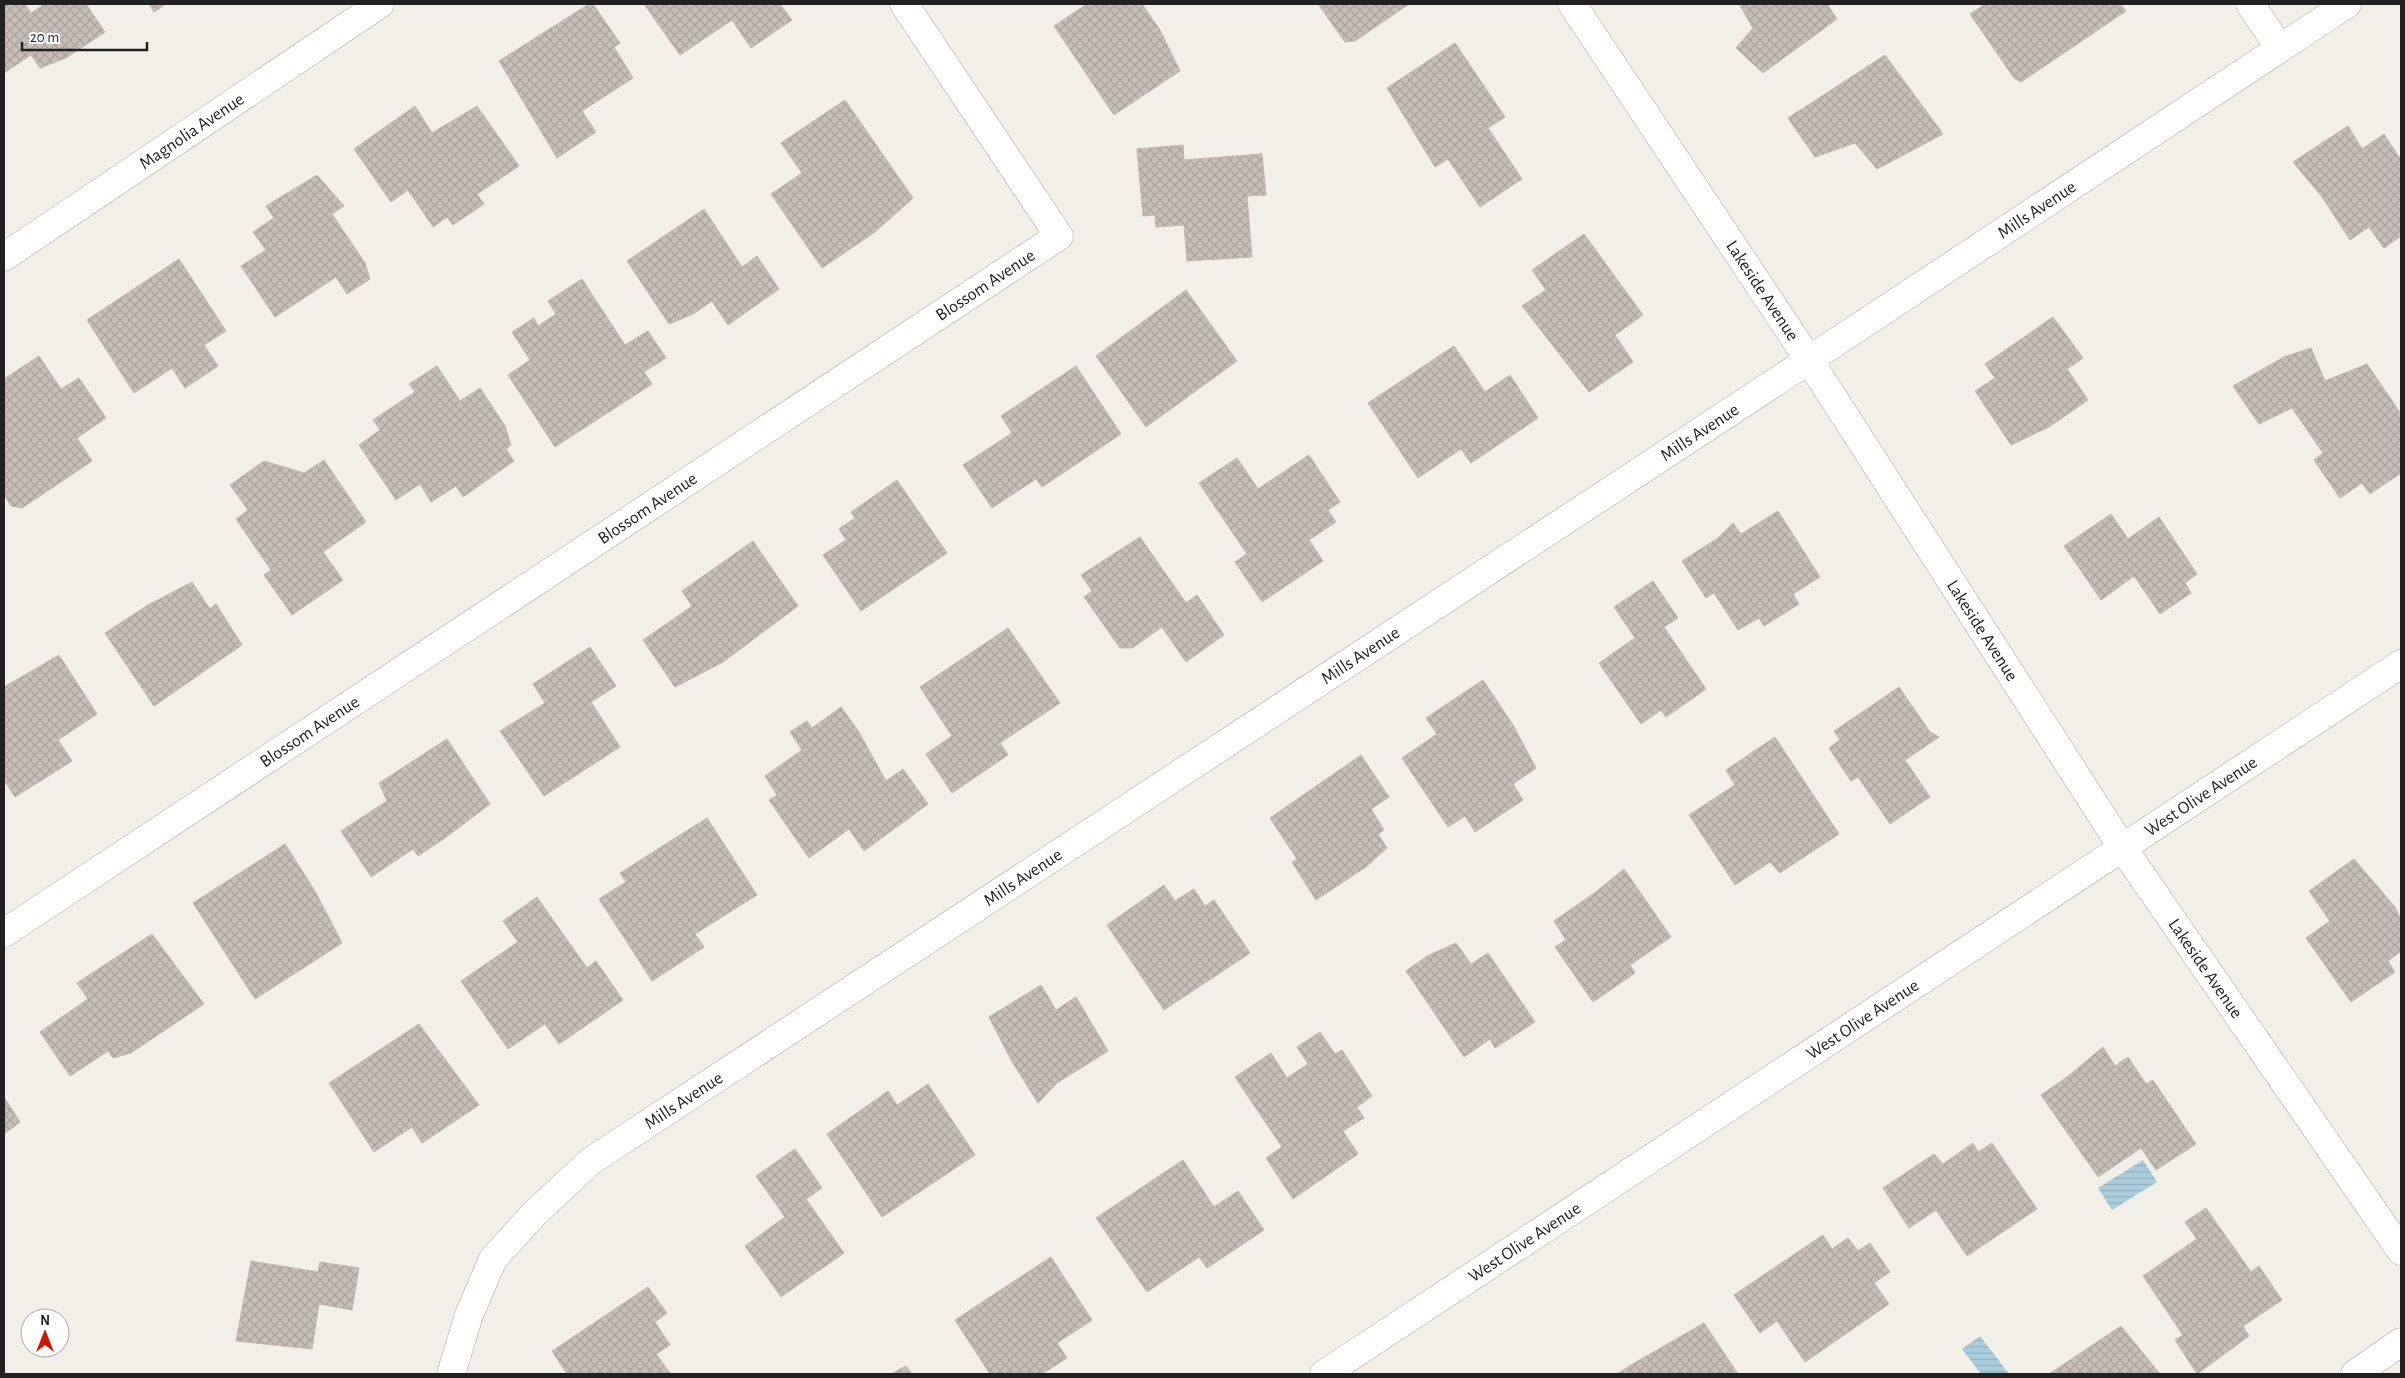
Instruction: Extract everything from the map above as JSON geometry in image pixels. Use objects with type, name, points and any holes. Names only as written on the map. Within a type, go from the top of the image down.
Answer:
[{"type":"street","name":"Magnolia Avenue","points":[[4,257],[380,4]]},
{"type":"street","name":"Blossom Avenue","points":[[4,933],[1059,236],[904,4]]},
{"type":"street","name":"Lakeside Avenue","points":[[1572,4],[1809,360],[2122,846],[2401,1251]]},
{"type":"street","points":[[2250,4],[2280,48]]},
{"type":"street","name":"Mills Avenue","points":[[451,1374],[469,1315],[493,1259],[534,1214],[591,1160],[1809,360],[2347,4]]},
{"type":"street","name":"West Olive Avenue","points":[[1324,1374],[2122,846],[2401,664]]},
{"type":"street","points":[[2355,1374],[2401,1342]]},
{"type":"water","points":[[2143,1160],[2157,1182],[2112,1210],[2098,1188]]},
{"type":"water","points":[[1980,1336],[2009,1374],[1981,1374],[1962,1349]]},
{"type":"building","points":[[4,4],[25,4],[31,13],[45,4],[86,4],[105,32],[66,58],[40,68],[31,55],[4,73]]},
{"type":"building","points":[[149,4],[166,4],[154,12]]},
{"type":"building","points":[[589,4],[593,4],[620,43],[614,47],[633,78],[582,111],[596,132],[557,158],[499,61]]},
{"type":"building","points":[[644,4],[780,4],[792,20],[751,48],[732,20],[680,55]]},
{"type":"building","points":[[1087,4],[1142,4],[1160,30],[1180,71],[1114,115],[1054,26]]},
{"type":"building","points":[[1318,4],[1409,4],[1355,41],[1345,42]]},
{"type":"building","points":[[1739,4],[1827,4],[1837,19],[1763,73],[1736,48],[1753,28]]},
{"type":"building","points":[[1985,4],[2120,4],[2126,11],[2021,82],[2014,78],[1970,14]]},
{"type":"building","points":[[1455,43],[1505,117],[1488,128],[1522,179],[1480,207],[1448,159],[1435,167],[1387,88]]},
{"type":"building","points":[[1885,55],[1943,134],[1877,169],[1855,143],[1815,157],[1788,118]]},
{"type":"building","points":[[845,100],[913,198],[875,232],[822,268],[771,194],[802,173],[781,143]]},
{"type":"building","points":[[415,106],[432,133],[477,106],[519,166],[477,194],[484,204],[453,225],[447,217],[433,227],[408,190],[391,202],[354,149]]},
{"type":"building","points":[[2348,126],[2362,149],[2384,134],[2401,160],[2401,236],[2384,248],[2369,227],[2350,240],[2322,197],[2293,162]]},
{"type":"building","points":[[1183,145],[1184,160],[1262,154],[1266,195],[1247,196],[1252,257],[1187,261],[1184,225],[1156,227],[1155,215],[1143,216],[1137,149]]},
{"type":"building","points":[[317,175],[344,206],[332,214],[365,263],[370,279],[347,294],[336,277],[275,317],[241,266],[266,250],[253,232],[274,218],[266,206]]},
{"type":"building","points":[[704,209],[742,267],[757,256],[779,289],[728,325],[712,301],[693,314],[669,324],[627,261]]},
{"type":"building","points":[[1584,234],[1643,315],[1615,335],[1633,362],[1589,392],[1522,306],[1546,290],[1532,270]]},
{"type":"building","points":[[179,259],[226,331],[204,345],[218,366],[185,388],[172,368],[134,393],[87,320]]},
{"type":"building","points":[[582,279],[625,345],[648,331],[666,358],[644,372],[652,384],[555,447],[508,375],[530,360],[512,332],[534,318],[538,326],[556,314],[548,301]]},
{"type":"building","points":[[1186,290],[1237,361],[1146,427],[1096,356]]},
{"type":"building","points":[[2053,317],[2083,358],[2067,369],[2088,400],[2049,427],[2011,445],[1975,391],[1995,378],[1985,364]]},
{"type":"building","points":[[1454,346],[1485,392],[1510,375],[1538,418],[1471,463],[1461,449],[1418,478],[1368,403]]},
{"type":"building","points":[[2311,348],[2325,381],[2367,364],[2401,414],[2401,473],[2370,494],[2362,483],[2340,498],[2314,460],[2323,453],[2292,408],[2259,424],[2233,386],[2284,357]]},
{"type":"building","points":[[39,356],[61,389],[79,378],[106,418],[77,438],[92,461],[22,508],[11,506],[4,495],[4,417],[6,416],[4,412],[4,379]]},
{"type":"building","points":[[437,366],[460,401],[480,388],[505,426],[511,445],[506,449],[514,461],[463,497],[456,486],[431,502],[420,484],[396,500],[359,445],[380,430],[373,420],[415,392],[409,384]]},
{"type":"building","points":[[1076,366],[1121,434],[1042,487],[1036,479],[992,508],[963,465],[1012,433],[1001,416]]},
{"type":"building","points":[[1309,455],[1340,502],[1328,510],[1336,522],[1309,540],[1323,561],[1262,602],[1235,562],[1247,554],[1199,483],[1237,458],[1258,489]]},
{"type":"building","points":[[324,460],[366,522],[323,552],[343,580],[292,615],[264,575],[271,570],[236,519],[248,510],[230,485],[264,461],[304,473]]},
{"type":"building","points":[[897,480],[947,553],[861,611],[823,555],[846,540],[839,529],[855,518],[851,512]]},
{"type":"building","points":[[1778,511],[1820,577],[1793,594],[1799,604],[1764,626],[1759,618],[1738,630],[1714,593],[1706,598],[1682,561],[1718,538],[1733,523],[1741,534]]},
{"type":"building","points":[[2111,514],[2128,539],[2159,517],[2197,574],[2185,583],[2191,593],[2160,614],[2134,576],[2101,600],[2064,546]]},
{"type":"building","points":[[1140,537],[1186,603],[1197,595],[1224,635],[1186,662],[1162,627],[1132,648],[1120,648],[1084,597],[1092,591],[1081,575]]},
{"type":"building","points":[[753,541],[798,606],[723,662],[675,687],[643,640],[692,606],[682,591]]},
{"type":"building","points":[[1653,581],[1678,618],[1664,627],[1706,689],[1666,717],[1661,710],[1641,724],[1599,663],[1635,638],[1614,607]]},
{"type":"building","points":[[192,582],[210,609],[216,604],[242,645],[154,706],[105,633],[148,605]]},
{"type":"building","points":[[1008,628],[1060,703],[1000,743],[1008,755],[952,793],[926,754],[952,736],[920,687]]},
{"type":"building","points":[[590,647],[616,686],[591,702],[620,747],[544,796],[500,731],[545,703],[533,684]]},
{"type":"building","points":[[59,655],[97,714],[58,740],[72,761],[15,797],[4,780],[4,687]]},
{"type":"building","points":[[1483,680],[1513,725],[1536,768],[1513,784],[1523,800],[1475,832],[1465,816],[1448,827],[1402,758],[1437,734],[1426,718]]},
{"type":"building","points":[[1899,687],[1930,732],[1939,737],[1905,760],[1930,797],[1890,824],[1858,777],[1851,781],[1829,748],[1840,740],[1834,731]]},
{"type":"building","points":[[841,707],[859,732],[886,781],[903,769],[928,804],[864,851],[849,829],[809,858],[769,800],[777,795],[765,776],[802,750],[790,732],[807,721],[812,728]]},
{"type":"building","points":[[1775,737],[1839,834],[1780,873],[1770,862],[1735,885],[1689,815],[1735,785],[1726,770]]},
{"type":"building","points":[[447,739],[490,804],[418,856],[413,849],[371,877],[341,831],[387,801],[379,783]]},
{"type":"building","points":[[1361,755],[1389,797],[1371,809],[1384,830],[1378,834],[1387,848],[1366,867],[1316,900],[1292,862],[1297,859],[1270,818]]},
{"type":"building","points":[[707,818],[757,895],[695,934],[704,947],[652,981],[599,899],[626,882],[620,873]]},
{"type":"building","points":[[285,844],[315,891],[342,943],[255,999],[193,903]]},
{"type":"building","points":[[2354,859],[2395,907],[2401,920],[2401,951],[2388,961],[2395,972],[2351,1002],[2306,938],[2330,921],[2309,891]]},
{"type":"building","points":[[1624,869],[1671,937],[1630,965],[1635,973],[1593,1002],[1555,947],[1566,940],[1554,921],[1597,891]]},
{"type":"building","points":[[1164,885],[1175,901],[1194,889],[1205,906],[1214,900],[1250,953],[1164,1010],[1107,925]]},
{"type":"building","points":[[537,897],[587,968],[596,961],[623,1000],[559,1044],[545,1024],[508,1049],[461,981],[518,942],[503,921]]},
{"type":"building","points":[[152,934],[204,1004],[131,1053],[113,1058],[108,1051],[70,1076],[40,1032],[88,999],[77,983]]},
{"type":"building","points":[[1456,943],[1471,964],[1488,953],[1535,1022],[1495,1048],[1490,1039],[1464,1057],[1406,971],[1427,956]]},
{"type":"building","points":[[1041,985],[1056,1010],[1076,997],[1108,1051],[1057,1083],[1038,1103],[1011,1060],[989,1017]]},
{"type":"building","points":[[419,1024],[479,1105],[422,1143],[412,1127],[374,1152],[329,1083]]},
{"type":"building","points":[[1320,1032],[1335,1054],[1342,1050],[1372,1096],[1357,1107],[1364,1118],[1343,1131],[1358,1154],[1293,1199],[1266,1158],[1282,1147],[1235,1077],[1271,1053],[1287,1078],[1308,1064],[1297,1047]]},
{"type":"building","points":[[2103,1047],[2115,1066],[2128,1057],[2146,1084],[2153,1080],[2196,1144],[2156,1170],[2141,1148],[2098,1177],[2041,1095],[2067,1077]]},
{"type":"building","points":[[928,1084],[975,1155],[882,1217],[827,1134],[888,1091],[897,1105]]},
{"type":"building","points":[[4,1097],[20,1122],[4,1134]]},
{"type":"building","points":[[1973,1143],[1978,1152],[1992,1143],[2037,1209],[1967,1256],[1936,1210],[1909,1228],[1883,1188],[1934,1154],[1943,1164]]},
{"type":"building","points":[[795,1149],[822,1188],[806,1199],[844,1253],[781,1297],[745,1246],[785,1217],[756,1176]]},
{"type":"building","points":[[1183,1160],[1214,1207],[1238,1191],[1264,1230],[1207,1268],[1199,1257],[1147,1292],[1096,1218]]},
{"type":"building","points":[[2206,1208],[2251,1272],[2259,1266],[2282,1300],[2243,1326],[2249,1336],[2197,1374],[2175,1340],[2183,1335],[2143,1276],[2197,1239],[2185,1222]]},
{"type":"building","points":[[1823,1235],[1832,1249],[1848,1238],[1858,1251],[1870,1243],[1890,1272],[1874,1283],[1889,1304],[1805,1362],[1777,1321],[1760,1333],[1734,1295]]},
{"type":"building","points":[[1051,1257],[1092,1320],[1057,1343],[1067,1358],[1042,1374],[990,1374],[955,1320]]},
{"type":"building","points":[[251,1261],[318,1272],[320,1262],[359,1268],[352,1310],[319,1304],[312,1349],[236,1341]]},
{"type":"building","points":[[648,1287],[667,1313],[655,1322],[670,1345],[656,1354],[670,1373],[567,1374],[552,1351]]},
{"type":"building","points":[[1704,1323],[1738,1374],[1617,1374],[1631,1365]]},
{"type":"building","points":[[2121,1326],[2160,1374],[2049,1374]]},
{"type":"building","points":[[906,1366],[912,1374],[891,1374]]}]
